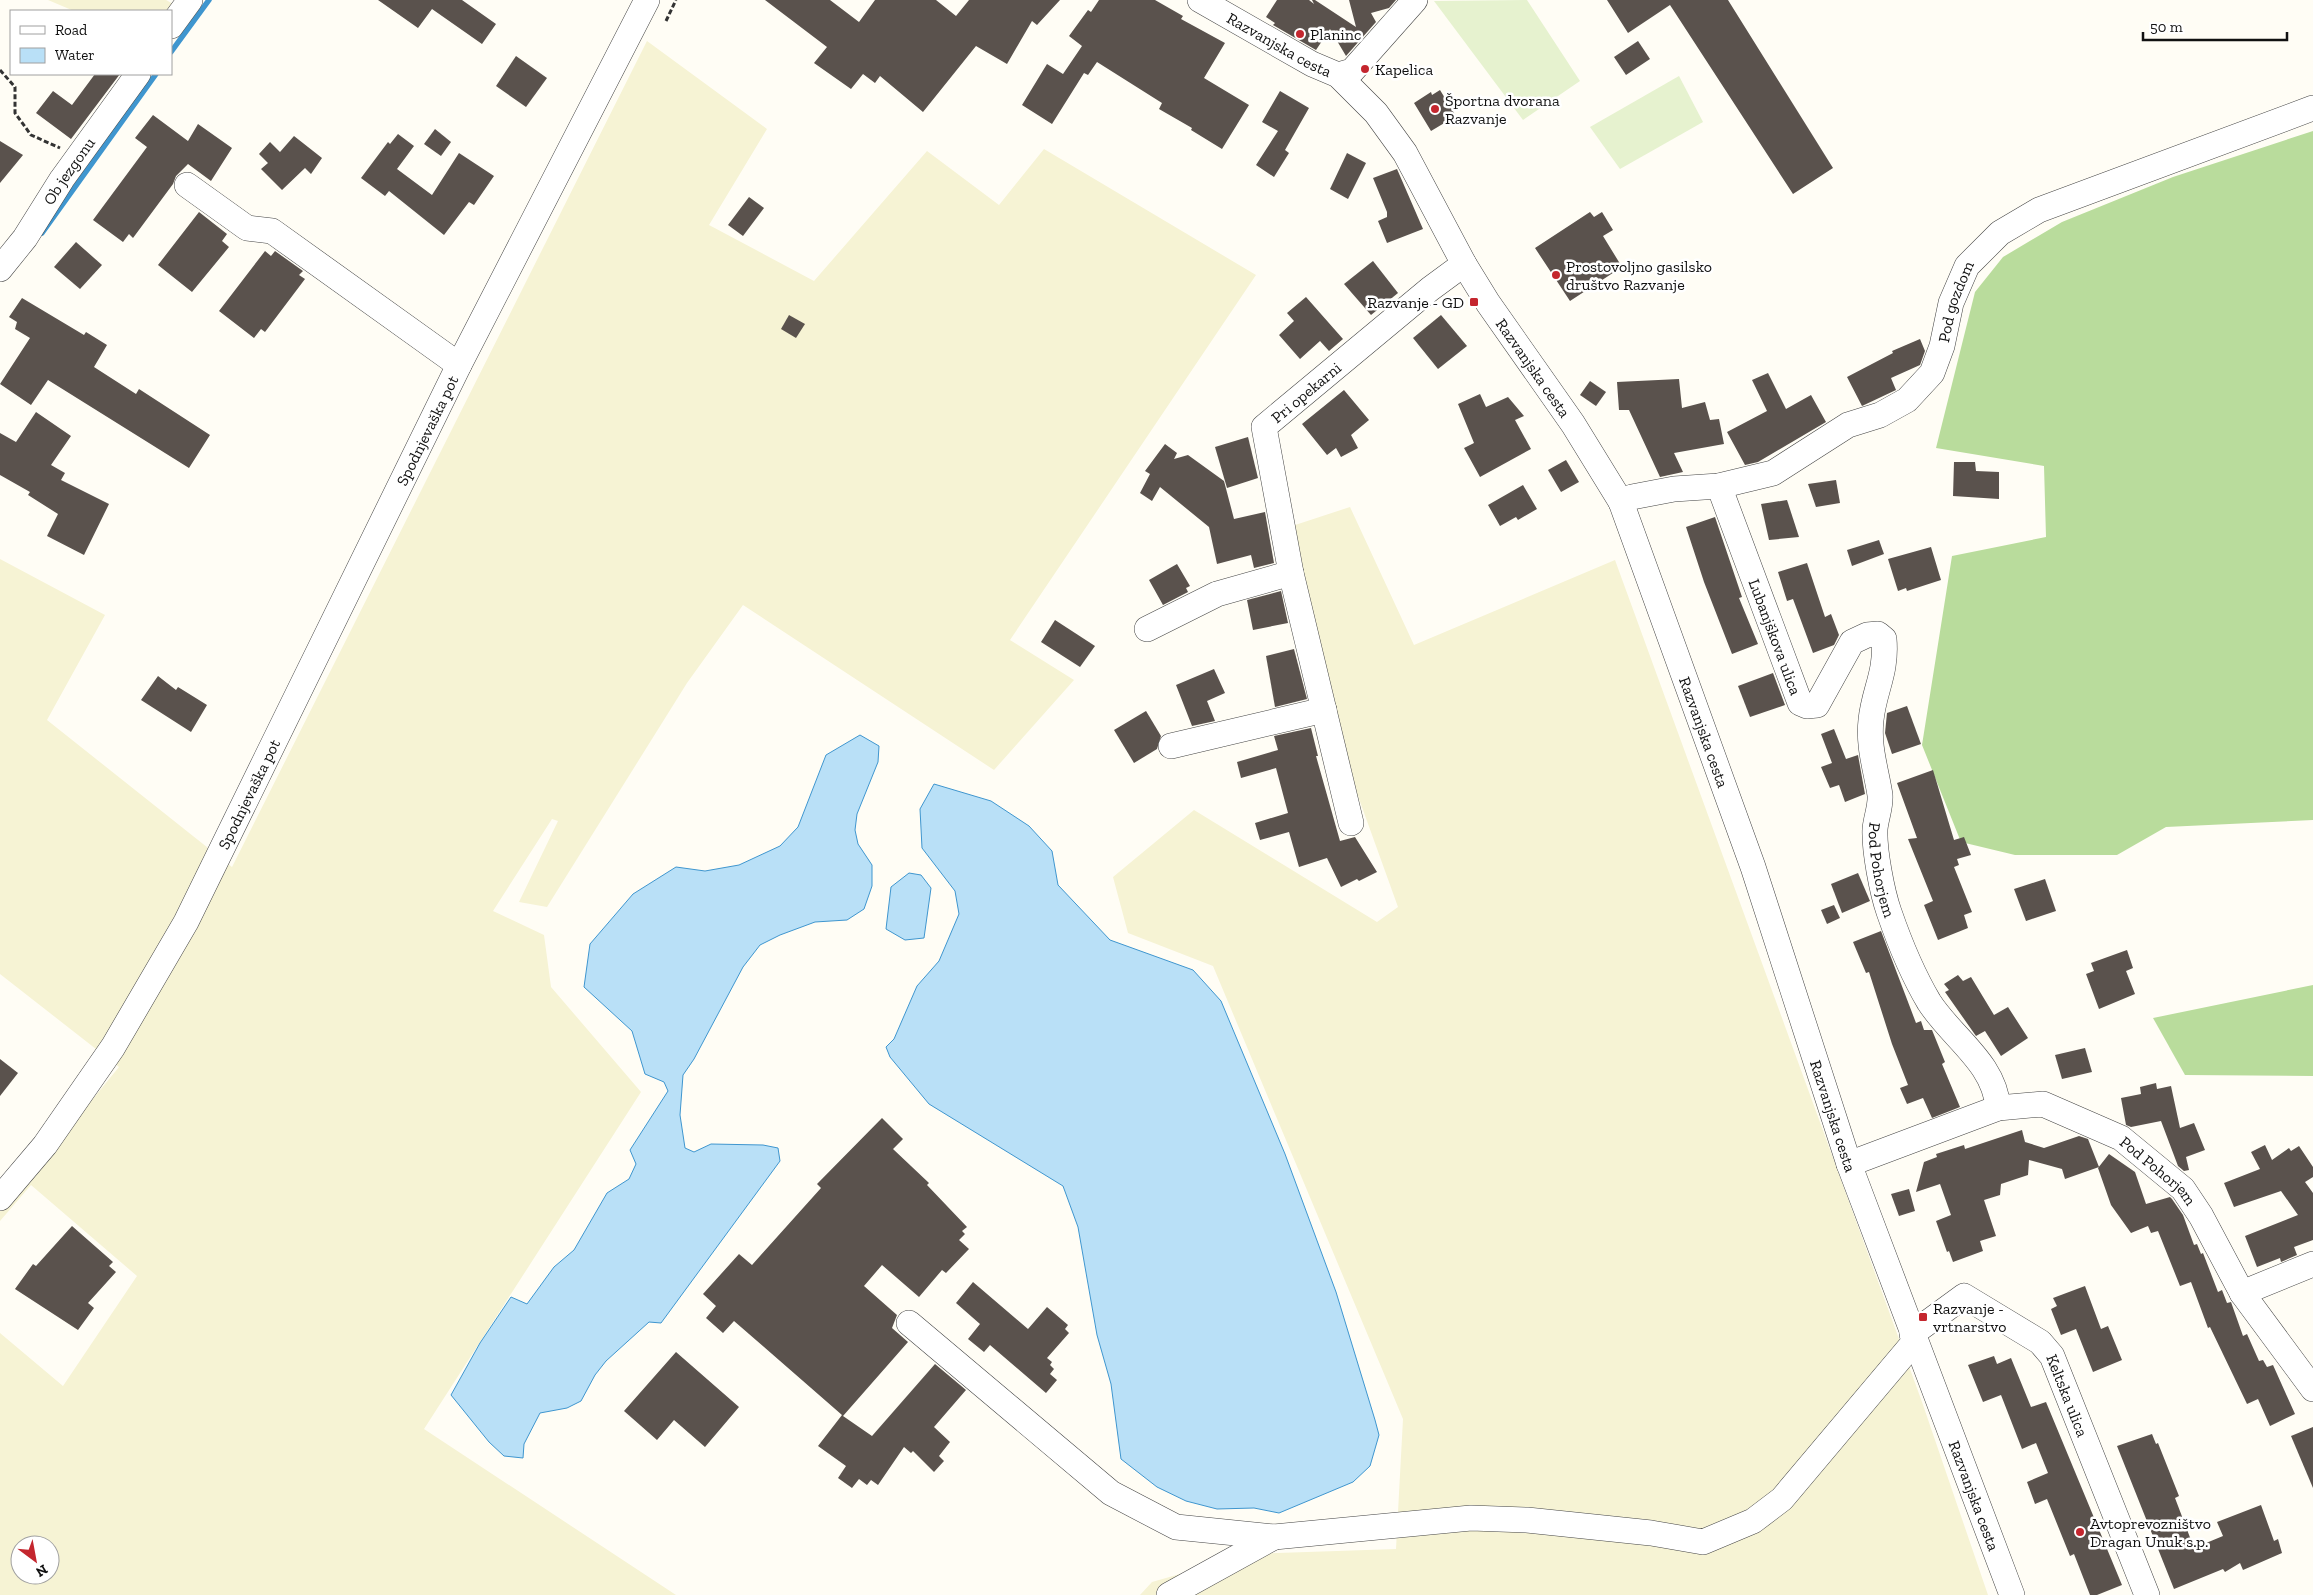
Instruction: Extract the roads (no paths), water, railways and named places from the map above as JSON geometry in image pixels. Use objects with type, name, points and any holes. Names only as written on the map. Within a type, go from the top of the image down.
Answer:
[{"type":"street","points":[[172,25],[190,0]]},
{"type":"street","name":"Spodnjevaška pot","points":[[0,1198],[45,1145],[113,1047],[186,922],[459,365],[647,0]]},
{"type":"street","name":"Razvanjska cesta","points":[[1200,0],[1312,64],[1345,73],[1405,153],[1464,264],[1516,346],[1573,424],[1621,502],[1753,867],[1849,1164],[2012,1595]]},
{"type":"street","points":[[1345,73],[1415,0]]},
{"type":"street","name":"Ob jezgonu","points":[[0,268],[25,238],[137,75]]},
{"type":"street","name":"Pod gozdom","points":[[1621,502],[1632,497],[1674,489],[1719,486],[1773,473],[1848,425],[1880,415],[1907,400],[1932,373],[1942,346],[1951,302],[1967,266],[2000,233],[2039,210],[2313,108]]},
{"type":"street","name":"Spodnjevaška pot","points":[[187,185],[247,228],[272,231],[459,365]]},
{"type":"street","name":"Pri opekarni","points":[[1351,822],[1291,572],[1264,427],[1430,289],[1464,264]]},
{"type":"street","name":"Lubanjškova ulica","points":[[1719,486],[1800,703],[1807,706],[1817,705],[1852,642]]},
{"type":"street","points":[[1147,629],[1217,594],[1291,572]]},
{"type":"street","name":"Pod Pohorjem","points":[[1852,642],[1867,635],[1878,634],[1884,639],[1886,658],[1871,718],[1869,745],[1880,798],[1875,831],[1882,884],[1889,912],[1930,1003],[1981,1064],[1997,1091],[1998,1108]]},
{"type":"street","points":[[1171,746],[1324,710]]},
{"type":"street","name":"Pod Pohorjem","points":[[1849,1164],[1998,1108],[2043,1104],[2121,1138],[2183,1189],[2201,1216],[2242,1293],[2313,1389]]},
{"type":"street","points":[[2242,1293],[2313,1264]]},
{"type":"street","name":"Keltska ulica","points":[[1914,1338],[1964,1296],[2040,1342],[2052,1356],[2147,1595]]},
{"type":"street","points":[[909,1323],[1111,1493],[1176,1527],[1274,1537],[1472,1518],[1527,1520],[1703,1542],[1753,1521],[1782,1499],[1914,1338]]},
{"type":"street","points":[[1168,1595],[1274,1537]]},
{"type":"water","points":[[860,735],[879,746],[878,762],[857,814],[855,830],[858,844],[872,865],[872,886],[864,909],[847,920],[815,922],[780,935],[760,945],[743,967],[694,1059],[683,1075],[680,1115],[685,1148],[694,1152],[711,1144],[763,1145],[778,1148],[780,1161],[661,1323],[649,1322],[606,1361],[595,1375],[581,1401],[567,1408],[540,1413],[524,1444],[523,1458],[504,1456],[489,1442],[451,1395],[480,1343],[511,1297],[527,1304],[554,1267],[574,1250],[607,1193],[629,1179],[636,1164],[630,1150],[668,1091],[664,1082],[645,1074],[632,1031],[584,987],[590,944],[633,894],[676,867],[705,871],[739,865],[780,846],[798,827],[826,755]]},
{"type":"water","points":[[934,784],[991,801],[1029,826],[1052,851],[1058,885],[1110,940],[1193,970],[1221,1001],[1285,1154],[1336,1292],[1375,1420],[1379,1435],[1370,1466],[1353,1482],[1279,1513],[1254,1508],[1217,1509],[1186,1501],[1157,1487],[1121,1459],[1111,1384],[1097,1335],[1078,1227],[1063,1186],[929,1104],[890,1057],[886,1047],[894,1039],[917,986],[939,961],[959,914],[955,891],[922,848],[920,809]]},
{"type":"water","points":[[909,873],[921,875],[931,888],[924,938],[905,940],[886,929],[891,887]]},
{"type":"waterway","points":[[172,51],[209,0]]},
{"type":"waterway","points":[[42,233],[155,75]]},
{"type":"place","name":"Planinc","points":[[1300,34]]},
{"type":"place","name":"Kapelica","points":[[1365,69]]},
{"type":"place","name":"Športna dvorana Razvanje","points":[[1435,109]]},
{"type":"place","name":"Prostovoljno gasilsko društvo Razvanje","points":[[1556,275]]},
{"type":"place","name":"Razvanje - GD","points":[[1474,302]]},
{"type":"place","name":"Razvanje - vrtnarstvo","points":[[1923,1317]]},
{"type":"place","name":"Avtoprevozništvo Dragan Unuk s.p.","points":[[2080,1532]]}]
